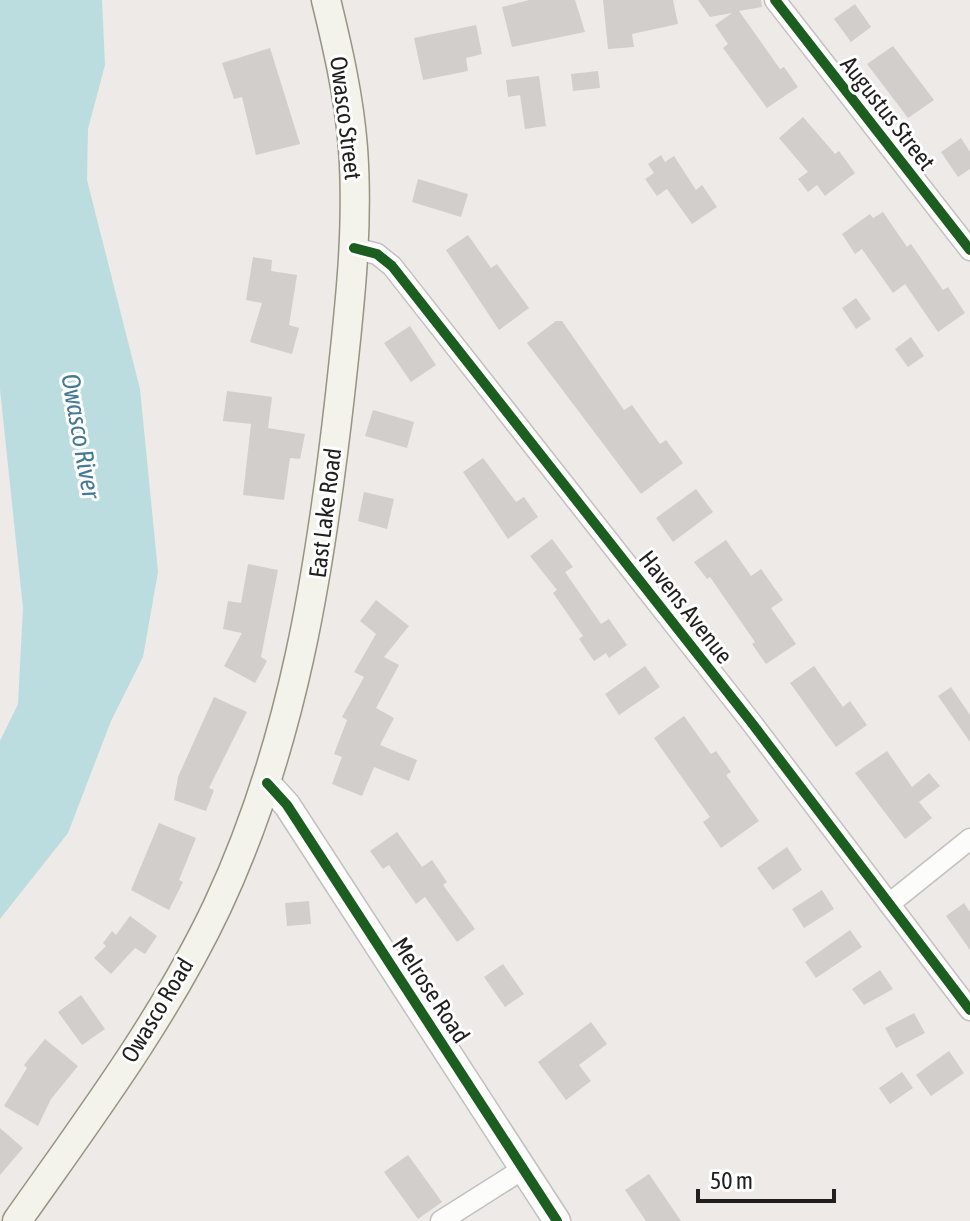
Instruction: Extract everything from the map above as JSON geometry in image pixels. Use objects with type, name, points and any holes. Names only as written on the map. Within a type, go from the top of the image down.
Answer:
[{"type":"main road","name":"Owasco Street","points":[[326,0],[349,105],[355,185],[354,243]]},
{"type":"main road","name":"East Lake Road","points":[[267,783],[310,619],[323,542],[354,243]]},
{"type":"main road","name":"Owasco Road","points":[[17,1221],[180,978],[216,907],[267,783]]},
{"type":"street","name":"Augustus Street","points":[[775,0],[970,250]]},
{"type":"street","name":"Havens Avenue","points":[[354,243],[377,254],[392,266],[595,522],[970,1010]]},
{"type":"street","name":"Melrose Road","points":[[267,783],[287,805],[557,1221]]},
{"type":"street","points":[[889,904],[970,839]]},
{"type":"street","points":[[441,1221],[523,1169]]},
{"type":"water","name":"Owasco River","points":[[0,0],[102,0],[105,65],[88,129],[87,180],[140,389],[158,572],[143,657],[111,721],[68,833],[0,919],[0,741],[18,704],[23,608],[0,389]]},
{"type":"building","points":[[529,0],[575,0],[585,32],[512,47],[502,7]]},
{"type":"building","points":[[603,0],[673,0],[678,24],[632,34],[634,47],[608,49]]},
{"type":"building","points":[[698,0],[761,0],[762,7],[739,11],[780,69],[784,67],[798,87],[767,108],[723,48],[728,44],[715,25],[732,13],[710,17]]},
{"type":"building","points":[[855,4],[871,27],[851,42],[834,19]]},
{"type":"building","points":[[476,25],[482,54],[466,58],[468,71],[423,80],[414,38]]},
{"type":"building","points":[[893,46],[934,100],[908,118],[867,64]]},
{"type":"building","points":[[270,48],[300,144],[256,155],[242,97],[234,99],[222,63]]},
{"type":"building","points":[[598,71],[600,88],[573,91],[571,74]]},
{"type":"building","points":[[539,76],[546,126],[525,129],[520,95],[508,97],[506,80]]},
{"type":"building","points":[[803,117],[835,154],[839,151],[855,173],[825,196],[817,185],[808,192],[798,179],[808,172],[779,138]]},
{"type":"building","points":[[961,138],[970,152],[970,169],[958,177],[941,152]]},
{"type":"building","points":[[661,155],[665,162],[674,156],[696,190],[702,185],[717,207],[692,224],[667,189],[657,196],[645,179],[654,173],[648,164]]},
{"type":"building","points":[[418,179],[468,194],[461,217],[412,202]]},
{"type":"building","points":[[883,212],[907,247],[911,244],[943,290],[948,287],[965,313],[938,332],[905,284],[893,293],[862,249],[855,254],[842,234],[870,214],[873,218]]},
{"type":"building","points":[[468,235],[491,268],[497,264],[529,308],[499,330],[446,250]]},
{"type":"building","points":[[253,257],[272,260],[271,271],[297,275],[289,325],[299,328],[292,354],[250,342],[262,303],[246,300]]},
{"type":"building","points":[[856,298],[871,319],[856,329],[842,308]]},
{"type":"building","points":[[556,321],[562,321],[624,410],[632,405],[660,444],[666,440],[683,463],[641,494],[527,343]]},
{"type":"building","points":[[410,326],[436,365],[411,382],[384,343]]},
{"type":"building","points":[[911,337],[924,356],[908,367],[895,349]]},
{"type":"building","points":[[227,391],[272,397],[268,428],[305,434],[300,459],[290,458],[284,500],[243,495],[251,424],[223,421]]},
{"type":"building","points":[[373,410],[414,422],[407,448],[365,436]]},
{"type":"building","points":[[483,458],[516,502],[524,497],[538,517],[508,539],[463,472]]},
{"type":"building","points":[[696,489],[713,512],[673,542],[656,518]]},
{"type":"building","points":[[364,492],[394,499],[387,529],[358,521]]},
{"type":"building","points":[[552,539],[573,567],[565,572],[601,624],[609,619],[627,645],[609,658],[606,653],[594,661],[579,639],[583,636],[553,593],[557,590],[530,556]]},
{"type":"building","points":[[726,540],[751,576],[761,569],[783,600],[771,608],[796,644],[766,664],[752,644],[755,642],[710,577],[707,579],[694,562]]},
{"type":"building","points":[[248,564],[278,570],[261,657],[267,661],[255,683],[224,666],[242,633],[223,629],[228,601],[241,603]]},
{"type":"building","points":[[376,600],[409,626],[384,657],[399,665],[376,708],[394,718],[380,745],[417,760],[409,781],[374,767],[362,796],[332,784],[342,757],[334,754],[347,720],[342,717],[364,677],[354,672],[376,634],[360,621]]},
{"type":"building","points":[[645,666],[660,687],[619,715],[605,694]]},
{"type":"building","points":[[814,666],[843,707],[850,701],[867,725],[836,747],[790,683]]},
{"type":"building","points":[[951,687],[970,715],[970,742],[938,696]]},
{"type":"building","points":[[214,697],[247,712],[209,788],[214,790],[206,811],[174,800],[178,777]]},
{"type":"building","points":[[684,716],[711,754],[716,751],[731,772],[726,775],[759,821],[721,848],[703,822],[710,817],[654,738]]},
{"type":"building","points":[[887,751],[912,787],[929,773],[940,786],[919,802],[932,818],[905,839],[855,773]]},
{"type":"building","points":[[159,823],[196,838],[179,880],[183,882],[169,910],[131,890]]},
{"type":"building","points":[[397,832],[422,867],[432,860],[447,882],[443,885],[475,929],[457,942],[425,897],[416,904],[389,865],[383,869],[370,851]]},
{"type":"building","points":[[787,847],[802,870],[773,890],[757,868]]},
{"type":"building","points":[[822,890],[834,909],[804,928],[792,909]]},
{"type":"building","points":[[309,901],[311,924],[287,926],[285,903]]},
{"type":"building","points":[[964,903],[970,912],[970,950],[946,916]]},
{"type":"building","points":[[130,916],[157,936],[145,954],[135,948],[111,974],[94,958],[106,946],[103,943],[112,931],[116,935]]},
{"type":"building","points":[[850,930],[862,947],[816,978],[805,962]]},
{"type":"building","points":[[503,964],[524,994],[505,1007],[484,977]]},
{"type":"building","points":[[880,970],[893,989],[864,1005],[852,989]]},
{"type":"building","points":[[81,995],[105,1029],[82,1045],[58,1012]]},
{"type":"building","points":[[914,1013],[925,1033],[896,1048],[885,1028]]},
{"type":"building","points":[[591,1022],[607,1044],[579,1065],[591,1081],[566,1100],[538,1062]]},
{"type":"building","points":[[45,1039],[78,1066],[51,1099],[38,1126],[4,1106],[27,1068],[24,1065]]},
{"type":"building","points":[[949,1051],[964,1073],[931,1096],[916,1075]]},
{"type":"building","points":[[902,1072],[913,1088],[890,1104],[879,1088]]},
{"type":"building","points":[[0,1128],[23,1148],[0,1175]]},
{"type":"building","points":[[408,1155],[442,1202],[418,1219],[384,1172]]},
{"type":"building","points":[[649,1174],[681,1221],[646,1221],[625,1190]]},
{"type":"cycle path","points":[[775,0],[970,250]]},
{"type":"cycle path","points":[[354,248],[377,254],[392,266],[751,722],[970,1010]]},
{"type":"cycle path","points":[[267,783],[287,805],[557,1221]]}]
